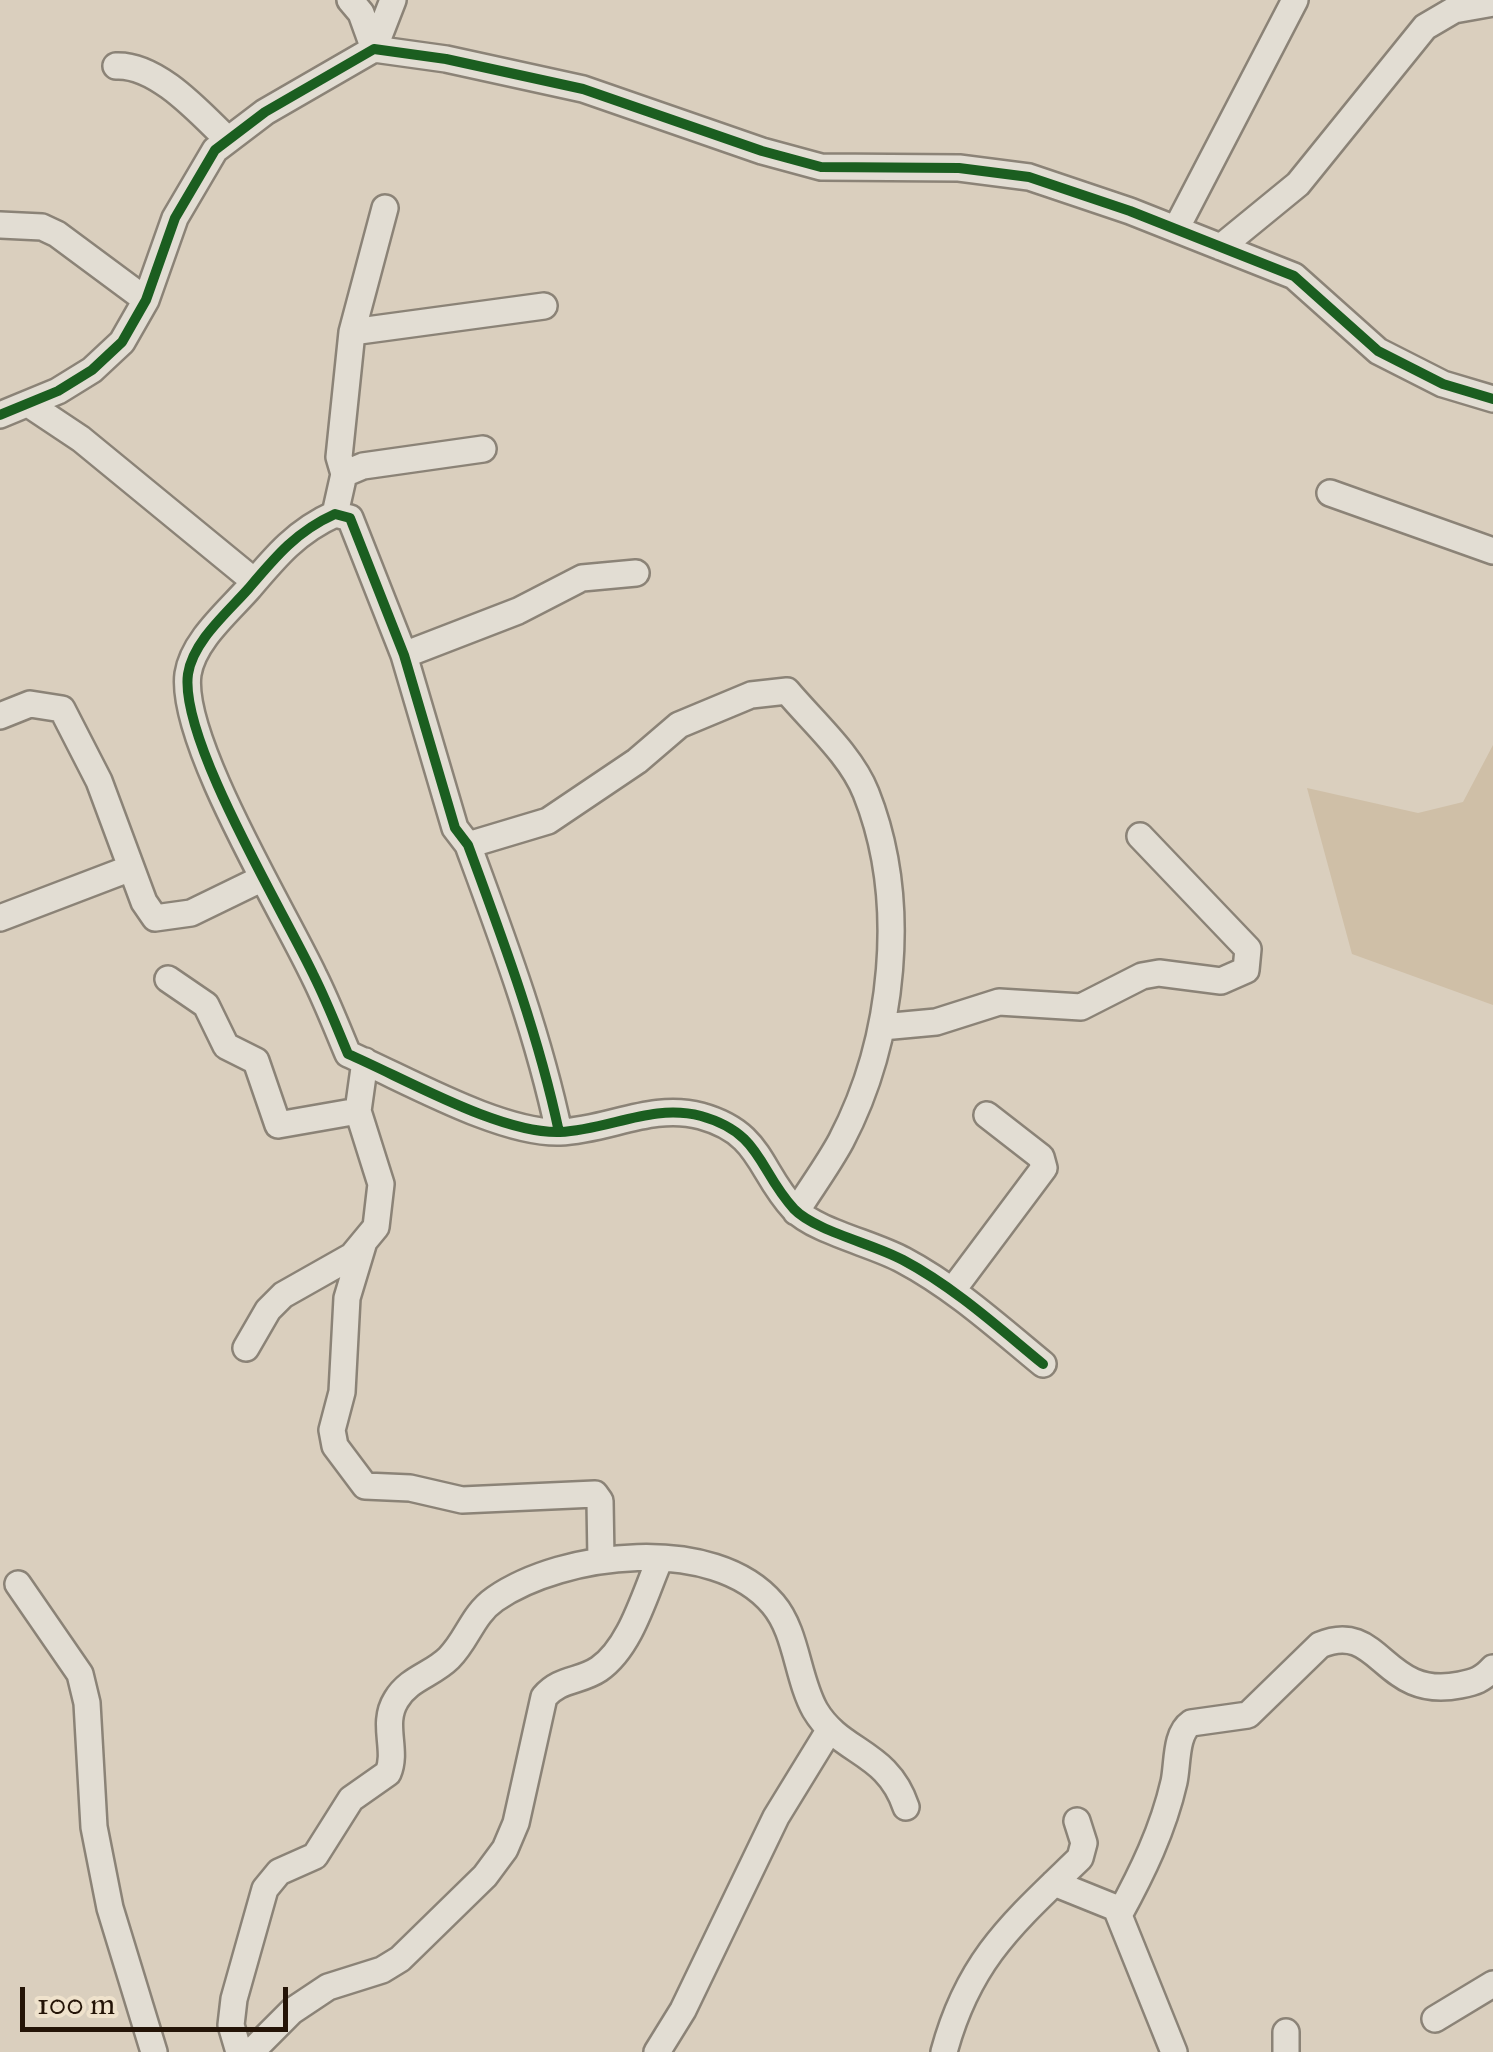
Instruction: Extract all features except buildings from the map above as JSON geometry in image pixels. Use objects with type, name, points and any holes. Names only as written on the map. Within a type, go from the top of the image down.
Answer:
[{"type":"street","points":[[350,0],[361,14],[374,50]]},
{"type":"street","points":[[0,414],[30,405],[92,370],[122,342],[146,300],[175,218],[204,164],[227,139],[374,50],[394,0]]},
{"type":"street","points":[[1176,229],[1295,0]]},
{"type":"street","points":[[1425,28],[1430,0]]},
{"type":"street","points":[[1221,246],[1298,184],[1425,28],[1454,10],[1493,3]]},
{"type":"street","points":[[374,50],[446,58],[584,90],[762,151],[821,167],[959,168],[1028,178],[1176,229],[1294,276],[1378,351],[1443,384],[1493,399]]},
{"type":"street","points":[[116,66],[130,66],[152,78],[191,105],[227,139]]},
{"type":"street","points":[[335,514],[344,474],[340,457],[352,332],[384,208]]},
{"type":"street","points":[[0,225],[42,227],[57,234],[146,300]]},
{"type":"street","points":[[352,332],[544,306]]},
{"type":"street","points":[[30,405],[81,439],[254,582]]},
{"type":"street","points":[[344,474],[364,466],[483,449]]},
{"type":"street","points":[[1330,493],[1493,551]]},
{"type":"street","points":[[559,1132],[539,1046],[468,845],[455,828],[404,655],[350,518],[335,514],[295,535],[254,582],[193,658],[188,694],[197,729],[263,878],[348,1054],[459,1106],[538,1130],[559,1132],[675,1110],[724,1124],[753,1144],[796,1212],[904,1260],[952,1290],[1042,1364]]},
{"type":"street","points":[[404,655],[518,611],[582,578],[636,573]]},
{"type":"street","points":[[468,845],[548,820],[637,760],[679,725],[750,695],[786,692],[822,729],[865,790],[886,861],[891,979],[882,1027],[854,1112],[796,1212]]},
{"type":"street","points":[[2,708],[30,704],[62,709],[99,781],[148,912],[162,919],[191,913],[263,878]]},
{"type":"street","points":[[882,1027],[936,1022],[999,1002],[1081,1007],[1142,976],[1159,973],[1221,981],[1246,970],[1248,949],[1140,836]]},
{"type":"street","points":[[0,918],[131,868]]},
{"type":"street","points":[[168,979],[206,1005],[226,1046],[256,1061],[278,1125],[358,1111]]},
{"type":"street","points":[[246,1348],[268,1310],[283,1295],[343,1262],[376,1227],[381,1184],[358,1111],[365,1061]]},
{"type":"street","points":[[952,1290],[1044,1168],[1040,1156],[987,1116]]},
{"type":"street","points":[[362,1245],[348,1298],[342,1392],[332,1430],[335,1446],[364,1486],[410,1488],[462,1500],[595,1494],[600,1501],[601,1560]]},
{"type":"street","points":[[250,2052],[292,2011],[328,1988],[382,1970],[400,1959],[485,1876],[505,1850],[516,1823],[544,1697],[554,1684],[597,1672],[614,1656],[660,1559]]},
{"type":"street","points":[[239,2052],[231,2026],[234,1999],[262,1896],[279,1872],[315,1856],[351,1799],[388,1773],[388,1718],[397,1698],[414,1680],[451,1656],[473,1618],[496,1598],[554,1573],[601,1560],[660,1559],[728,1574],[773,1604],[815,1709],[830,1729],[892,1774],[906,1807]]},
{"type":"street","points":[[18,1584],[80,1674],[87,1704],[94,1827],[110,1908],[154,2052]]},
{"type":"street","points":[[1119,1915],[1160,1833],[1179,1761],[1181,1734],[1191,1723],[1248,1715],[1320,1646],[1333,1640],[1361,1643],[1398,1676],[1421,1687],[1442,1688],[1481,1680],[1493,1668]]},
{"type":"street","points":[[656,2052],[682,2010],[776,1818],[830,1729]]},
{"type":"street","points":[[944,2052],[957,2005],[1011,1922],[1080,1858],[1084,1843],[1077,1820]]},
{"type":"street","points":[[1054,1882],[1109,1903],[1119,1915],[1174,2052]]},
{"type":"street","points":[[1434,2019],[1493,1984]]},
{"type":"shaded area","points":[[1493,745],[1493,1005],[1352,954],[1307,788],[1418,813],[1463,802]]},
{"type":"cycle path","points":[[0,415],[58,391],[92,370],[122,342],[146,300],[175,218],[215,150],[265,112],[374,49],[446,59],[583,89],[762,151],[821,167],[959,168],[1029,177],[1130,211],[1294,276],[1378,351],[1443,384],[1493,399]]},
{"type":"cycle path","points":[[559,1132],[550,1095],[541,1059],[519,987],[468,845],[455,828],[404,655],[350,518],[335,514],[298,536],[268,565],[204,639],[188,674],[190,703],[216,782],[319,986],[348,1054],[481,1115],[536,1130],[560,1132],[578,1130],[665,1113],[701,1116],[721,1123],[748,1143],[782,1195],[804,1217],[891,1254],[940,1282],[1043,1364]]}]
